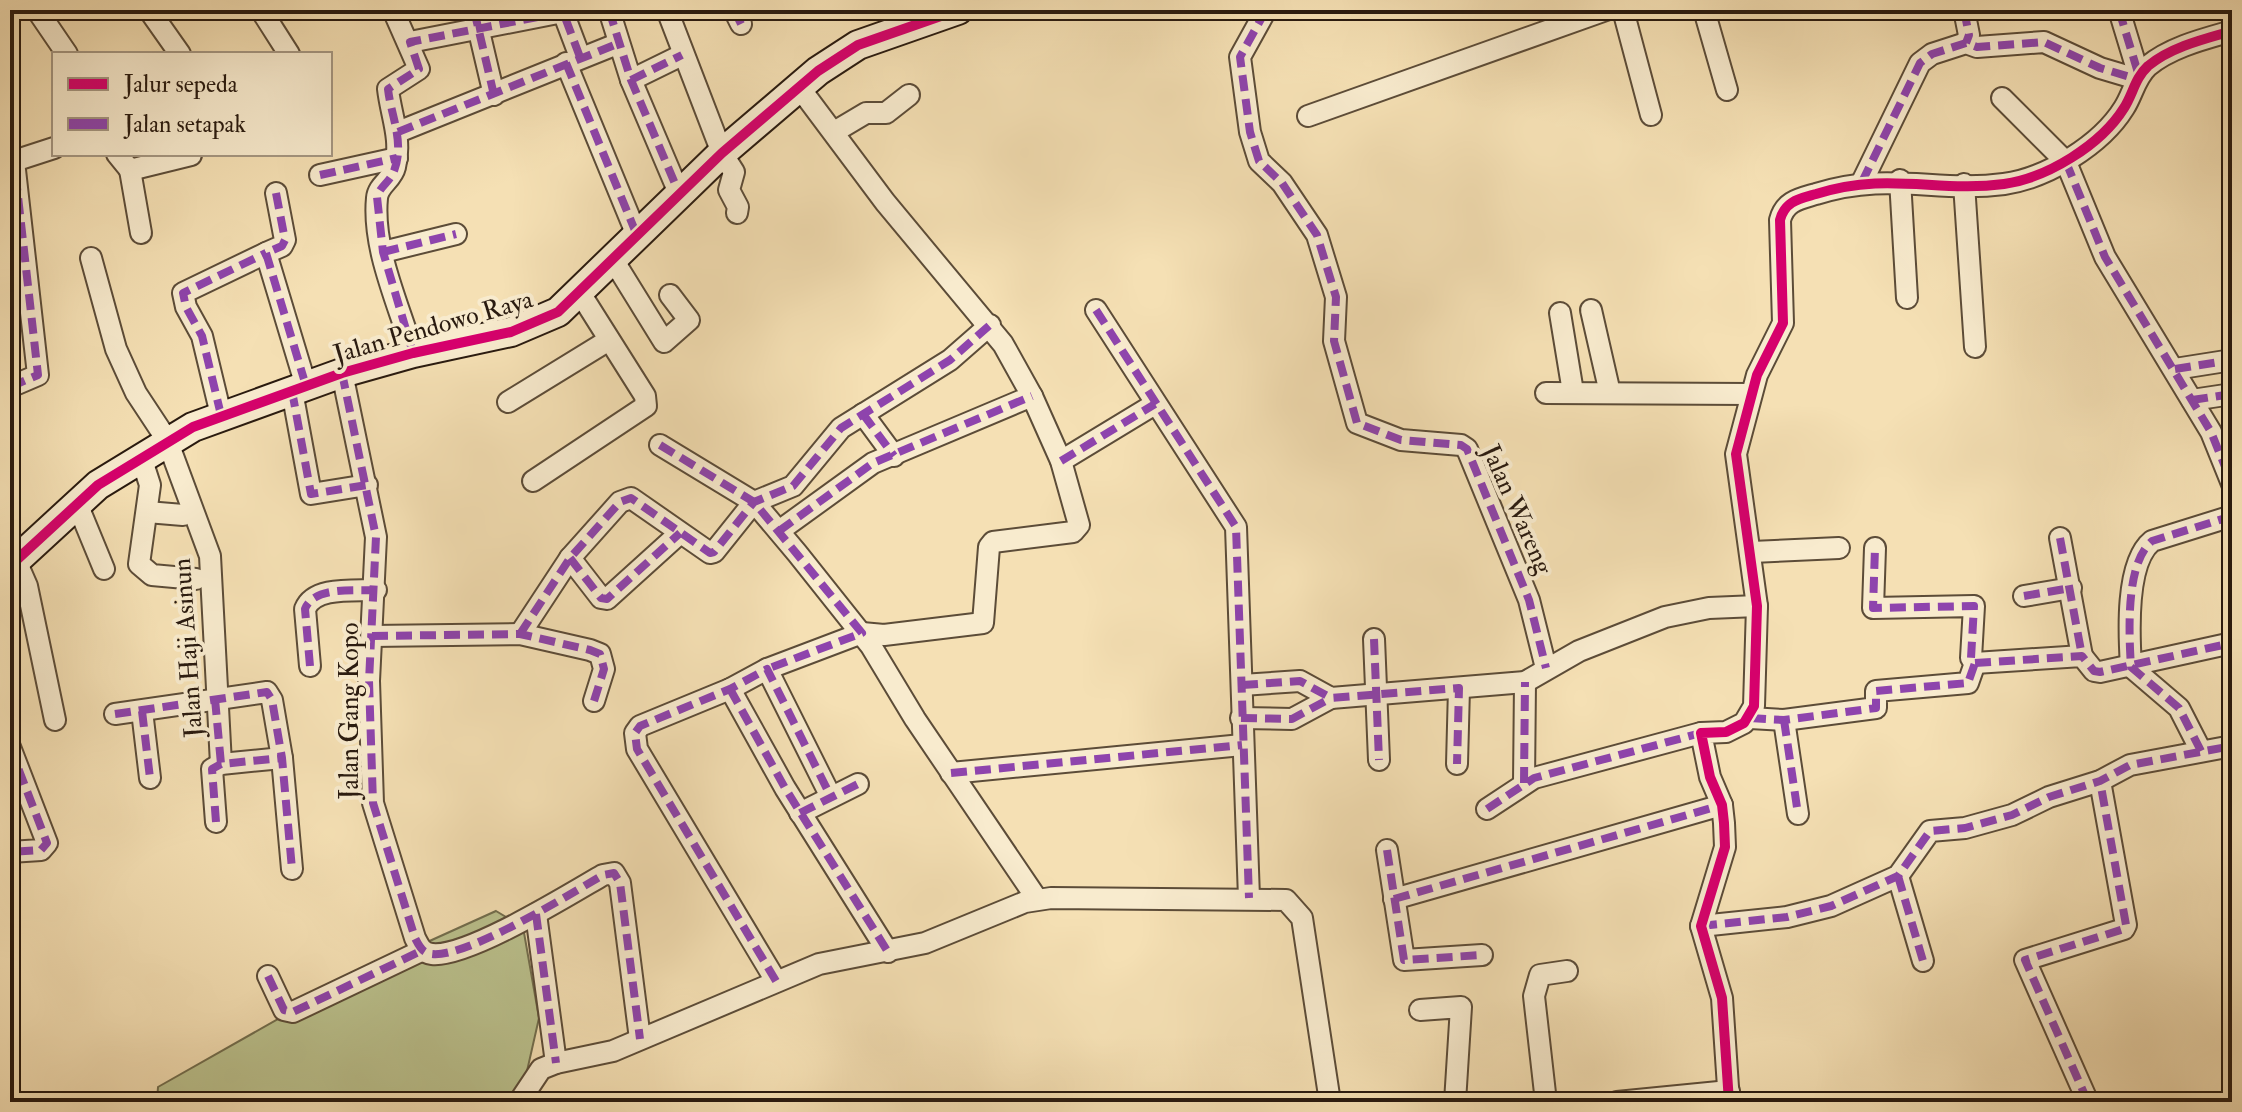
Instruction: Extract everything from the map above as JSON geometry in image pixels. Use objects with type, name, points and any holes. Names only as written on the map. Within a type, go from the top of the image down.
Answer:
[{"type":"street","points":[[37,10],[66,52]]},
{"type":"street","points":[[149,10],[179,52]]},
{"type":"street","points":[[261,10],[288,52]]},
{"type":"street","points":[[393,10],[419,65],[418,72],[388,89],[398,132],[397,158],[394,171],[377,197],[383,252],[413,353]]},
{"type":"street","points":[[609,10],[617,44],[679,193]]},
{"type":"street","name":"Jalan Pendowo Raya","points":[[12,558],[78,506],[98,485],[167,440],[221,415],[342,373],[413,353],[511,332],[558,312],[636,233],[799,87],[858,45],[958,10]]},
{"type":"street","name":"Jalan Wareng","points":[[1266,10],[1240,57],[1250,132],[1259,161],[1290,192],[1317,235],[1336,297],[1334,341],[1357,423],[1401,440],[1461,445],[1467,449],[1529,600],[1546,668]]},
{"type":"street","points":[[1308,116],[1606,10]]},
{"type":"street","points":[[1623,10],[1651,115]]},
{"type":"street","points":[[1704,10],[1727,90]]},
{"type":"street","points":[[1964,10],[1969,35],[1966,43]]},
{"type":"street","points":[[2119,10],[2138,78]]},
{"type":"street","points":[[668,11],[682,55],[722,153],[734,172],[729,190],[738,207],[737,213]]},
{"type":"street","points":[[410,42],[475,20],[563,12],[573,60],[636,233]]},
{"type":"street","points":[[475,20],[494,95]]},
{"type":"street","points":[[1750,718],[1754,706],[1757,606],[1752,552],[1736,454],[1751,394],[1783,323],[1783,210],[1796,200],[1862,182],[1900,180],[2002,184],[2034,178],[2066,162],[2117,116],[2138,78],[2158,59],[2200,40],[2232,31]]},
{"type":"street","points":[[1862,182],[1920,63],[1932,54],[1966,43],[1977,47],[2041,41],[2087,63],[2138,78]]},
{"type":"street","points":[[398,132],[617,44]]},
{"type":"street","points":[[631,80],[682,55]]},
{"type":"street","points":[[776,981],[635,744],[635,733],[640,726],[730,689],[767,669],[862,633],[884,635],[983,623],[989,547],[993,542],[1078,530],[1061,461],[1032,396],[990,325],[885,202],[799,87]]},
{"type":"street","points":[[834,132],[866,113],[886,113],[909,95]]},
{"type":"street","points":[[2002,98],[2066,162],[2105,257],[2211,432],[2232,484]]},
{"type":"street","points":[[10,387],[38,375],[18,272],[12,156],[52,148]]},
{"type":"street","points":[[141,233],[124,162],[181,156]]},
{"type":"street","points":[[320,175],[397,158]]},
{"type":"street","points":[[1900,180],[1907,298]]},
{"type":"street","points":[[1964,184],[1975,347]]},
{"type":"street","points":[[221,415],[202,336],[186,307],[183,293],[282,246],[285,240],[276,193]]},
{"type":"street","points":[[383,252],[456,234]]},
{"type":"street","points":[[266,253],[299,388],[309,492],[317,496],[367,485]]},
{"type":"street","name":"Jalan Haji Asinun","points":[[91,258],[116,349],[136,393],[167,440],[210,556],[215,699],[221,764],[212,769],[210,776],[216,822]]},
{"type":"street","points":[[612,258],[664,342],[689,320],[670,295]]},
{"type":"street","points":[[533,481],[646,406],[645,396],[580,293]]},
{"type":"street","points":[[1096,310],[1236,527],[1249,898]]},
{"type":"street","points":[[1591,310],[1610,393]]},
{"type":"street","points":[[1560,313],[1573,392]]},
{"type":"street","points":[[520,634],[570,558],[620,502],[631,498],[712,553],[754,502],[793,486],[828,439],[950,360],[990,325]]},
{"type":"street","points":[[508,402],[609,340]]},
{"type":"street","points":[[2175,369],[2232,360]]},
{"type":"street","name":"Jalan Gang Kopo","points":[[342,373],[376,537],[369,771],[373,803],[421,951]]},
{"type":"street","points":[[1546,393],[1751,394]]},
{"type":"street","points":[[2192,400],[2232,394]]},
{"type":"street","points":[[779,531],[862,469],[1032,396]]},
{"type":"street","points":[[1061,461],[1155,404]]},
{"type":"street","points":[[863,414],[894,456]]},
{"type":"street","points":[[660,445],[754,502],[779,531],[862,633],[951,773],[1037,899]]},
{"type":"street","points":[[141,457],[150,485],[138,557],[142,569],[152,575],[196,579]]},
{"type":"street","points":[[78,506],[104,569]]},
{"type":"street","points":[[147,512],[183,515]]},
{"type":"street","points":[[2201,751],[2179,708],[2131,667],[2129,630],[2137,563],[2143,548],[2152,541],[2232,516]]},
{"type":"street","points":[[570,558],[601,598],[607,599],[680,533]]},
{"type":"street","points":[[2060,538],[2082,656],[2097,672],[2232,643]]},
{"type":"street","points":[[1752,552],[1839,548]]},
{"type":"street","points":[[1875,548],[1873,608],[1974,606],[1971,659],[1975,663]]},
{"type":"street","points":[[12,558],[27,586],[55,720]]},
{"type":"street","points":[[2024,596],[2071,588]]},
{"type":"street","points":[[310,666],[305,609],[308,602],[321,594],[376,590]]},
{"type":"street","points":[[1241,718],[1292,719],[1331,698],[1525,682],[1546,668],[1665,617],[1709,608],[1757,606]]},
{"type":"street","points":[[372,636],[520,634],[600,654],[604,669],[594,701]]},
{"type":"street","points":[[1374,639],[1379,760]]},
{"type":"street","points":[[1975,663],[2082,656]]},
{"type":"street","points":[[1487,809],[1524,783],[1701,733],[1726,732],[1750,718],[1784,720],[1876,708],[1876,691],[1968,683],[1975,663]]},
{"type":"street","points":[[767,669],[831,797]]},
{"type":"street","points":[[1242,685],[1300,681],[1331,698]]},
{"type":"street","points":[[1524,783],[1525,682]]},
{"type":"street","points":[[1457,764],[1459,688]]},
{"type":"street","points":[[730,689],[800,813],[888,952]]},
{"type":"street","points":[[115,714],[267,692],[272,700],[282,758],[292,869]]},
{"type":"street","points":[[142,711],[150,778]]},
{"type":"street","points":[[1784,720],[1798,814]]},
{"type":"street","points":[[1617,1102],[1729,1096],[1722,998],[1701,926],[1725,847],[1722,805],[1710,777],[1701,733]]},
{"type":"street","points":[[951,773],[1242,745]]},
{"type":"street","points":[[1701,926],[1787,917],[1831,906],[1898,876],[1930,831],[1965,828],[2012,815],[2049,797],[2100,781],[2130,765],[2232,746]]},
{"type":"street","points":[[10,747],[47,843],[41,850],[10,852]]},
{"type":"street","points":[[221,764],[282,758]]},
{"type":"street","points":[[2088,1102],[2025,960],[2124,929],[2126,918],[2100,781]]},
{"type":"street","points":[[800,813],[858,784]]},
{"type":"street","points":[[1394,899],[1722,805]]},
{"type":"street","points":[[1387,850],[1404,960],[1482,955]]},
{"type":"street","points":[[268,976],[284,1010],[293,1012],[421,951],[431,955],[445,953],[536,914],[603,875],[616,875],[640,1039]]},
{"type":"street","points":[[1898,876],[1923,961]]},
{"type":"street","points":[[519,1102],[541,1069],[556,1063],[601,1055],[819,964],[888,952],[960,931],[1037,899],[1249,898],[1286,900],[1302,918],[1319,1009],[1330,1102]]},
{"type":"street","points":[[536,914],[556,1063]]},
{"type":"street","points":[[1546,1102],[1534,996],[1536,982],[1540,975],[1567,971]]},
{"type":"street","points":[[1420,1010],[1461,1007],[1455,1102]]},
{"type":"green space","points":[[496,911],[523,927],[539,1018],[520,1102],[157,1102],[158,1087],[361,972]]},
{"type":"marked path","points":[[474,10],[494,95]]},
{"type":"marked path","points":[[609,10],[631,80],[679,193]]},
{"type":"marked path","points":[[667,12],[671,10]]},
{"type":"marked path","points":[[734,10],[741,24]]},
{"type":"marked path","points":[[1266,10],[1240,57],[1250,132],[1259,161],[1282,183],[1317,235],[1336,297],[1334,341],[1357,423],[1401,440],[1461,445],[1467,449],[1529,600],[1546,668]]},
{"type":"marked path","points":[[1964,10],[1969,35],[1966,43]]},
{"type":"marked path","points":[[2119,10],[2139,76]]},
{"type":"marked path","points":[[413,353],[383,252],[377,197],[397,161],[396,130],[388,89],[419,69],[410,42],[563,12],[580,57]]},
{"type":"marked path","points":[[1862,182],[1920,63],[1932,54],[1966,43],[1977,47],[2044,42],[2100,68],[2137,79]]},
{"type":"marked path","points":[[398,132],[617,44]]},
{"type":"marked path","points":[[631,80],[682,55]]},
{"type":"marked path","points":[[566,63],[636,233]]},
{"type":"marked path","points":[[320,175],[397,158]]},
{"type":"marked path","points":[[10,387],[38,375],[14,161]]},
{"type":"marked path","points":[[2066,162],[2105,257],[2211,432],[2232,484]]},
{"type":"marked path","points":[[276,193],[285,240],[282,246],[266,253],[306,386]]},
{"type":"marked path","points":[[383,252],[456,234]]},
{"type":"marked path","points":[[221,415],[202,336],[186,307],[183,293],[266,253]]},
{"type":"marked path","points":[[1096,310],[1236,527],[1249,898]]},
{"type":"marked path","points":[[520,634],[570,558],[620,502],[631,498],[710,553],[714,552],[754,502],[793,486],[841,428],[950,360],[990,325]]},
{"type":"marked path","points":[[2175,369],[2232,360]]},
{"type":"marked path","points":[[342,373],[376,537],[369,681],[373,803],[415,938],[423,951],[448,953],[493,936],[603,875],[614,873],[620,883],[640,1039]]},
{"type":"marked path","points":[[292,391],[311,494],[367,485]]},
{"type":"marked path","points":[[2192,400],[2232,394]]},
{"type":"marked path","points":[[779,531],[873,463],[1032,396]]},
{"type":"marked path","points":[[1061,461],[1155,404]]},
{"type":"marked path","points":[[863,414],[894,456]]},
{"type":"marked path","points":[[660,445],[754,502],[862,633],[767,669]]},
{"type":"marked path","points":[[2201,751],[2179,708],[2131,667],[2133,582],[2143,551],[2152,541],[2232,516]]},
{"type":"marked path","points":[[570,558],[601,598],[607,599],[680,533]]},
{"type":"marked path","points":[[2060,538],[2082,656]]},
{"type":"marked path","points":[[1750,718],[1784,720],[1876,708],[1876,691],[1968,683],[1975,663],[1971,658],[1974,606],[1873,608],[1875,548]]},
{"type":"marked path","points":[[2024,596],[2071,588]]},
{"type":"marked path","points":[[310,666],[305,609],[310,602],[317,596],[336,591],[376,590]]},
{"type":"marked path","points":[[372,636],[520,634],[590,650],[600,654],[604,669],[594,701]]},
{"type":"marked path","points":[[1374,639],[1379,760]]},
{"type":"marked path","points":[[1975,663],[2082,656],[2094,671],[2100,672],[2232,643]]},
{"type":"marked path","points":[[776,981],[637,749],[635,733],[640,726],[730,689],[767,669],[831,797]]},
{"type":"marked path","points":[[1242,685],[1300,681],[1331,698],[1459,688],[1457,764]]},
{"type":"marked path","points":[[1524,783],[1525,682]]},
{"type":"marked path","points":[[730,689],[785,788],[888,952]]},
{"type":"marked path","points":[[115,714],[267,692],[272,700],[282,758],[292,869]]},
{"type":"marked path","points":[[1241,718],[1292,719],[1331,698]]},
{"type":"marked path","points":[[215,699],[221,764]]},
{"type":"marked path","points":[[142,711],[150,778]]},
{"type":"marked path","points":[[1784,720],[1798,814]]},
{"type":"marked path","points":[[1487,809],[1534,778],[1701,733]]},
{"type":"marked path","points":[[951,773],[1242,745]]},
{"type":"marked path","points":[[1701,926],[1787,917],[1831,906],[1898,876],[1930,831],[1965,828],[2012,815],[2049,797],[2100,781],[2130,765],[2232,746]]},
{"type":"marked path","points":[[10,747],[47,843],[41,850],[10,852]]},
{"type":"marked path","points":[[216,822],[212,769],[221,764],[282,758]]},
{"type":"marked path","points":[[2088,1102],[2025,960],[2124,929],[2126,925],[2100,781]]},
{"type":"marked path","points":[[800,813],[858,784]]},
{"type":"marked path","points":[[1394,899],[1722,805]]},
{"type":"marked path","points":[[1387,850],[1404,960],[1482,955]]},
{"type":"marked path","points":[[1898,876],[1923,961]]},
{"type":"marked path","points":[[536,914],[556,1063]]},
{"type":"marked path","points":[[268,976],[284,1010],[293,1012],[421,951]]},
{"type":"cycle path","points":[[10,566],[98,485],[193,427],[342,373],[413,353],[511,332],[558,312],[722,153],[818,71],[858,45],[958,10]]},
{"type":"cycle path","points":[[1729,1102],[1722,998],[1701,926],[1725,847],[1724,823],[1722,805],[1710,777],[1701,733],[1726,732],[1744,723],[1754,706],[1757,606],[1736,454],[1757,375],[1783,323],[1782,214],[1798,199],[1842,187],[1889,183],[1980,186],[2021,181],[2038,175],[2072,158],[2102,135],[2124,108],[2140,76],[2157,59],[2232,31]]}]
